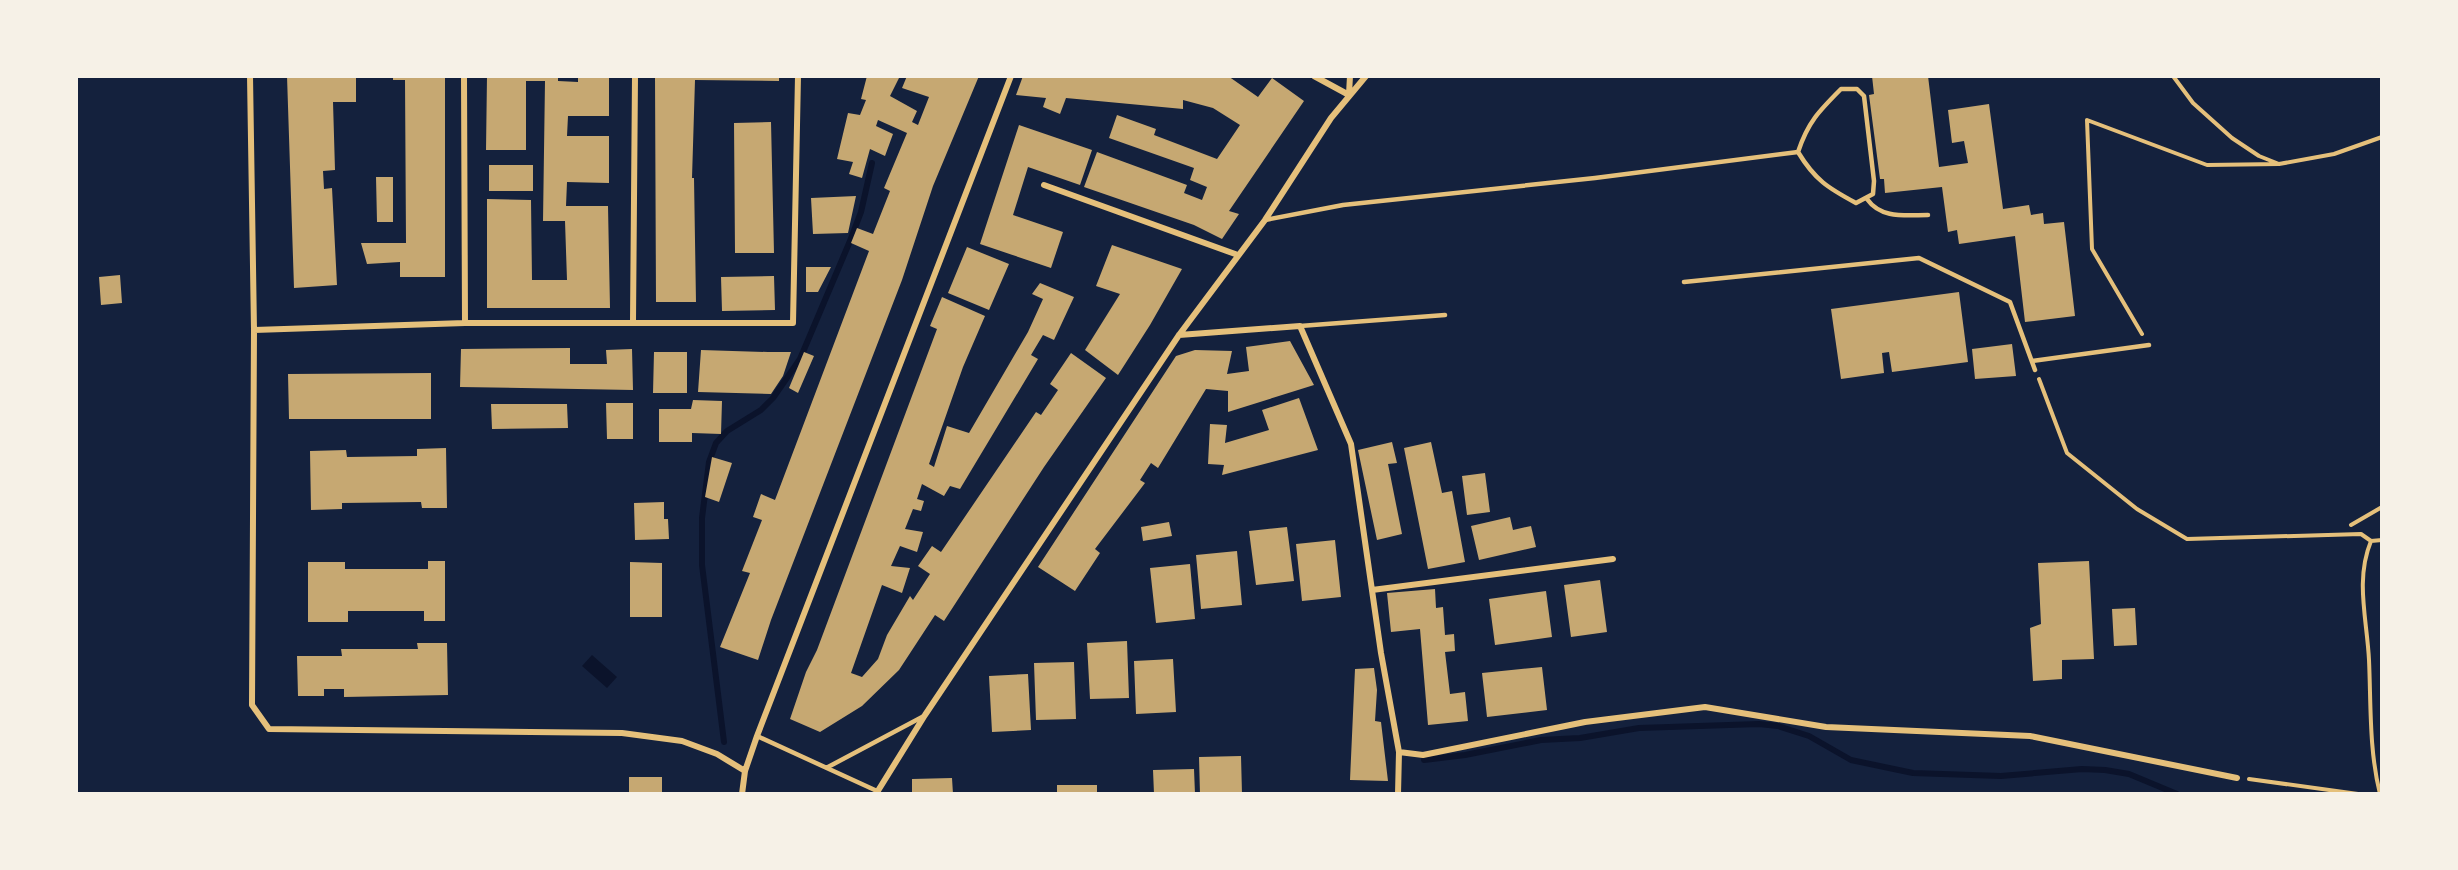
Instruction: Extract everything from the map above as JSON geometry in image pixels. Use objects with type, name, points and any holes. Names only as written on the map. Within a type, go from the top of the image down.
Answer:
[{"type":"street","points":[[250,76],[254,330],[252,705],[269,729],[622,733],[682,741],[717,754],[745,771]]},
{"type":"street","points":[[464,76],[465,323]]},
{"type":"street","points":[[633,322],[635,76]]},
{"type":"street","points":[[254,330],[465,323],[793,323],[798,76]]},
{"type":"street","points":[[742,794],[745,771],[757,736],[1011,76]]},
{"type":"street","points":[[1314,76],[1348,95]]},
{"type":"street","points":[[1348,95],[1350,76]]},
{"type":"street","points":[[877,792],[925,715],[1179,334],[1265,220],[1331,118],[1366,76]]},
{"type":"street","points":[[1044,185],[1238,255]]},
{"type":"street","points":[[1179,334],[1300,326],[1351,444],[1399,752],[1398,794]]},
{"type":"street","points":[[1372,590],[1612,559]]},
{"type":"street","points":[[1399,752],[1423,755],[1585,722],[1705,707],[1826,727],[2030,735],[2237,778]]},
{"type":"lane","points":[[1841,89],[1857,89],[1864,96],[1874,181],[1873,194],[1867,199],[1856,203],[1827,188],[1806,165],[1798,152],[1805,130],[1820,110],[1841,89]]},
{"type":"lane","points":[[1265,220],[1343,205],[1595,178],[1798,152]]},
{"type":"lane","points":[[1867,199],[1874,209],[1888,214],[1928,215]]},
{"type":"lane","points":[[1683,282],[1919,258],[2010,302],[2035,370]]},
{"type":"lane","points":[[1300,326],[1445,315]]},
{"type":"lane","points":[[2032,361],[2149,345]]},
{"type":"lane","points":[[828,767],[925,715]]},
{"type":"lane","points":[[757,736],[828,767],[877,792]]},
{"type":"path","points":[[2173,76],[2193,103],[2232,138],[2259,156],[2278,164]]},
{"type":"path","points":[[2149,345],[2092,249],[2087,120],[2207,165],[2278,164],[2334,154],[2382,137]]},
{"type":"path","points":[[2035,370],[2067,453],[2137,509],[2187,539],[2361,534],[2371,541],[2382,540]]},
{"type":"path","points":[[2350,525],[2382,507]]},
{"type":"path","points":[[2371,541],[2364,558],[2362,587],[2369,657],[2375,772],[2379,794]]},
{"type":"path","points":[[2375,772],[2382,773]]},
{"type":"path","points":[[2237,778],[2358,794]]},
{"type":"water","points":[[592,655],[617,677],[607,688],[582,666]]},
{"type":"building","points":[[287,76],[356,76],[356,102],[333,102],[335,170],[323,171],[324,189],[332,188],[337,285],[294,288]]},
{"type":"building","points":[[393,76],[445,76],[445,277],[400,277],[400,262],[367,264],[361,243],[406,243],[405,80],[393,80]]},
{"type":"building","points":[[487,76],[558,76],[558,81],[578,82],[578,76],[609,76],[609,116],[568,116],[567,136],[609,136],[609,183],[567,182],[566,206],[608,206],[610,308],[487,308],[487,199],[531,200],[532,280],[567,280],[565,221],[543,221],[545,81],[526,81],[526,150],[486,150]]},
{"type":"building","points":[[655,76],[779,76],[779,81],[695,80],[692,178],[694,178],[696,302],[656,302]]},
{"type":"building","points":[[867,76],[900,76],[890,96],[917,111],[912,122],[918,125],[929,97],[902,88],[907,76],[979,76],[933,186],[902,280],[771,620],[758,660],[720,647],[750,573],[742,571],[762,520],[753,517],[761,494],[775,500],[869,251],[851,243],[857,228],[873,234],[890,191],[884,188],[907,133],[878,120],[876,126],[893,134],[885,156],[870,149],[862,178],[849,174],[853,162],[837,159],[848,113],[860,115],[866,100],[861,99]]},
{"type":"building","points":[[1023,76],[1228,76],[1258,97],[1272,78],[1304,101],[1229,211],[1239,214],[1222,239],[1194,225],[1084,187],[1097,152],[1187,185],[1184,193],[1202,200],[1207,187],[1190,180],[1194,168],[1109,138],[1117,115],[1156,129],[1154,135],[1217,159],[1240,125],[1213,108],[1183,100],[1183,109],[1066,98],[1060,114],[1043,107],[1046,98],[1016,95]]},
{"type":"building","points":[[1872,76],[1928,76],[1939,167],[1968,163],[1964,141],[1952,143],[1948,110],[1989,104],[2003,209],[2029,205],[2031,215],[2043,213],[2044,224],[2064,222],[2075,316],[2025,322],[2015,236],[1959,244],[1957,230],[1948,232],[1942,187],[1885,193],[1884,179],[1880,179],[1869,95],[1874,94]]},
{"type":"building","points":[[771,122],[774,253],[735,253],[734,123]]},
{"type":"building","points":[[1019,125],[1092,150],[1080,185],[1028,167],[1013,215],[1063,232],[1051,268],[980,244]]},
{"type":"building","points":[[489,165],[533,165],[533,191],[489,191]]},
{"type":"building","points":[[376,177],[393,177],[393,222],[377,222]]},
{"type":"building","points":[[856,196],[848,233],[813,234],[811,198]]},
{"type":"building","points":[[1112,245],[1182,269],[1118,375],[1085,350],[1120,294],[1096,286]]},
{"type":"building","points":[[967,247],[1009,264],[989,310],[948,293]]},
{"type":"building","points":[[806,267],[831,267],[818,292],[806,292]]},
{"type":"building","points":[[120,275],[122,303],[101,305],[99,277]]},
{"type":"building","points":[[774,276],[775,310],[722,311],[721,277]]},
{"type":"building","points":[[1040,283],[1074,297],[1054,340],[1043,335],[1031,355],[1038,359],[960,489],[950,486],[944,496],[922,484],[917,499],[924,501],[921,511],[913,509],[905,529],[923,532],[917,552],[900,546],[891,566],[910,568],[902,593],[882,585],[851,673],[862,677],[878,659],[887,635],[910,596],[913,600],[930,574],[918,566],[932,546],[941,552],[1036,412],[1041,415],[1058,390],[1050,384],[1071,353],[1106,378],[1044,467],[944,621],[935,615],[899,670],[862,706],[820,732],[790,719],[937,329],[930,326],[942,297],[985,316],[963,367],[929,464],[934,467],[947,426],[969,433],[1028,332],[1043,299],[1032,294]]},
{"type":"building","points":[[1959,292],[1968,362],[1892,372],[1889,352],[1882,353],[1884,373],[1841,379],[1831,309]]},
{"type":"building","points":[[1290,341],[1314,385],[1228,412],[1228,391],[1206,389],[1158,468],[1151,463],[1140,480],[1145,483],[1095,549],[1100,553],[1075,591],[1038,567],[1176,356],[1195,350],[1232,351],[1227,374],[1249,371],[1246,347]]},
{"type":"building","points":[[2012,344],[2016,376],[1975,379],[1972,349]]},
{"type":"building","points":[[570,348],[570,364],[607,364],[606,350],[632,349],[633,390],[460,387],[461,349]]},
{"type":"building","points":[[701,350],[791,352],[783,376],[771,394],[698,392]]},
{"type":"building","points":[[654,352],[687,352],[687,393],[653,393]]},
{"type":"building","points":[[804,352],[814,356],[798,393],[789,388]]},
{"type":"building","points":[[431,373],[431,419],[289,419],[288,374]]},
{"type":"building","points":[[1299,398],[1318,450],[1222,475],[1224,465],[1208,464],[1210,424],[1227,425],[1225,443],[1269,430],[1262,410]]},
{"type":"building","points":[[693,400],[722,401],[721,434],[692,433],[692,442],[659,442],[659,409],[691,409]]},
{"type":"building","points":[[606,403],[633,403],[633,439],[607,439]]},
{"type":"building","points":[[491,404],[567,404],[568,428],[492,429]]},
{"type":"building","points":[[1392,442],[1397,463],[1388,464],[1402,534],[1377,540],[1358,450]]},
{"type":"building","points":[[1431,442],[1442,493],[1452,491],[1465,562],[1428,569],[1404,448]]},
{"type":"building","points":[[446,448],[447,508],[422,508],[421,502],[342,503],[342,509],[311,510],[310,451],[346,450],[347,457],[417,456],[417,449]]},
{"type":"building","points":[[712,457],[732,463],[719,502],[705,497]]},
{"type":"building","points":[[1485,473],[1490,512],[1467,515],[1462,476]]},
{"type":"building","points":[[664,502],[664,519],[668,519],[669,539],[635,540],[634,503]]},
{"type":"building","points":[[1510,517],[1513,530],[1531,526],[1536,547],[1479,560],[1471,526]]},
{"type":"building","points":[[1169,522],[1172,536],[1143,541],[1141,527]]},
{"type":"building","points":[[1287,527],[1294,581],[1256,585],[1249,531]]},
{"type":"building","points":[[1335,540],[1341,597],[1302,601],[1296,544]]},
{"type":"building","points":[[1237,551],[1242,605],[1201,609],[1196,555]]},
{"type":"building","points":[[428,561],[445,561],[445,621],[424,621],[424,611],[348,611],[348,622],[308,622],[308,562],[345,562],[345,569],[428,569]]},
{"type":"building","points":[[2089,561],[2094,659],[2062,660],[2062,679],[2033,681],[2030,628],[2041,624],[2038,563]]},
{"type":"building","points":[[630,562],[662,563],[662,617],[630,617]]},
{"type":"building","points":[[1190,564],[1195,619],[1156,623],[1150,568]]},
{"type":"building","points":[[1600,580],[1607,632],[1571,637],[1564,585]]},
{"type":"building","points":[[1435,589],[1436,608],[1443,607],[1445,635],[1454,634],[1455,651],[1445,652],[1450,694],[1465,692],[1468,721],[1428,725],[1420,629],[1391,632],[1387,593]]},
{"type":"building","points":[[1546,591],[1552,637],[1495,645],[1489,599]]},
{"type":"building","points":[[2135,608],[2137,645],[2114,646],[2112,609]]},
{"type":"building","points":[[1127,641],[1129,698],[1090,699],[1087,643]]},
{"type":"building","points":[[417,643],[447,643],[448,695],[344,697],[344,689],[324,689],[324,696],[298,696],[297,656],[342,656],[341,649],[418,649]]},
{"type":"building","points":[[1173,659],[1176,712],[1136,714],[1134,661]]},
{"type":"building","points":[[1074,662],[1076,719],[1036,720],[1034,663]]},
{"type":"building","points":[[1542,667],[1547,710],[1487,717],[1482,673]]},
{"type":"building","points":[[1374,668],[1377,690],[1375,721],[1381,722],[1388,781],[1350,780],[1355,669]]},
{"type":"building","points":[[1028,674],[1031,730],[992,732],[989,676]]},
{"type":"building","points":[[1241,756],[1242,794],[1200,794],[1199,757]]},
{"type":"building","points":[[1194,769],[1195,794],[1154,794],[1153,770]]},
{"type":"building","points":[[629,777],[662,777],[662,794],[629,794]]},
{"type":"building","points":[[952,778],[953,794],[912,794],[912,779]]},
{"type":"building","points":[[1057,785],[1097,785],[1097,794],[1057,794]]},
{"type":"waterway","points":[[724,742],[702,565],[702,518],[709,462],[716,443],[727,431],[761,410],[773,398],[800,359],[861,212],[872,163]]},
{"type":"waterway","points":[[1424,760],[1465,755],[1541,740],[1580,738],[1639,728],[1759,724],[1778,726],[1809,736],[1851,760],[1913,773],[2001,776],[2082,769],[2105,770],[2129,774],[2177,794]]}]
